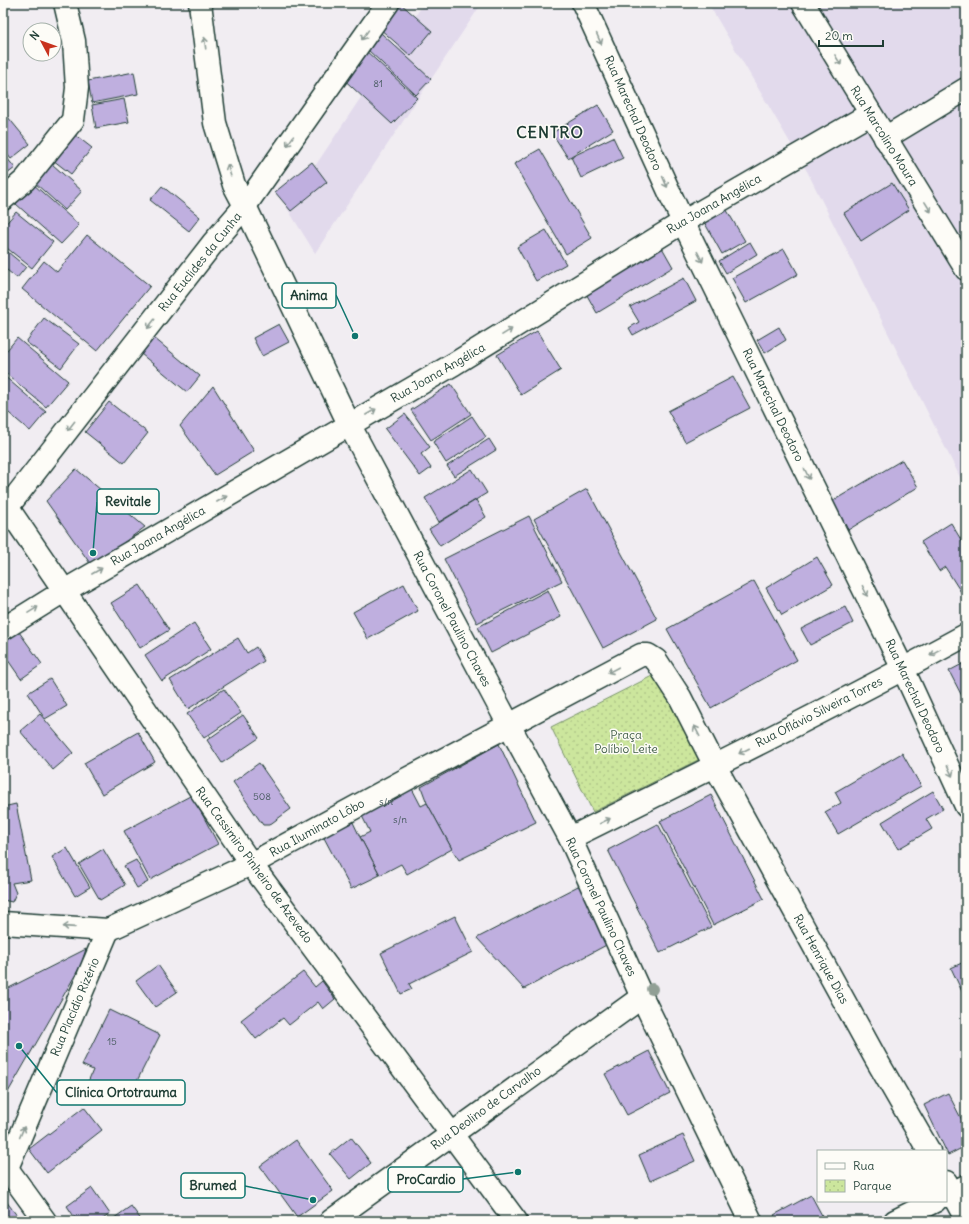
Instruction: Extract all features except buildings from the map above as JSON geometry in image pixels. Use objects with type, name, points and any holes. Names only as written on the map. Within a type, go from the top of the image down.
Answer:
[{"type":"street","points":[[3,199],[25,180],[73,120],[77,88],[74,41],[65,3]]},
{"type":"street","name":"Rua Coronel Paulino Chaves","points":[[200,3],[215,123],[234,185],[349,424],[570,838],[642,997],[750,1221]]},
{"type":"street","name":"Rua Euclides da Cunha","points":[[5,507],[213,243],[245,206],[388,3]]},
{"type":"street","name":"Rua Marechal Deodoro","points":[[583,3],[683,222],[903,669],[966,806]]},
{"type":"street","name":"Rua Marcolino Moura","points":[[803,3],[966,269]]},
{"type":"street","points":[[885,138],[966,89]]},
{"type":"street","name":"Rua Joana Angélica","points":[[3,629],[64,591],[454,364],[683,222],[870,114]]},
{"type":"street","name":"Rua Cassimiro Pinheiro de Azevedo","points":[[5,507],[251,864],[516,1221]]},
{"type":"street","name":"Rua Oflávio Silveira Torres","points":[[715,766],[966,635]]},
{"type":"street","points":[[509,725],[641,655],[648,655],[656,660],[680,697],[715,766],[570,838]]},
{"type":"street","name":"Rua Iluminato Lôbo","points":[[3,923],[108,930],[251,864],[406,779],[509,725]]},
{"type":"street","name":"Rua Henrique Dias","points":[[715,766],[927,1150]]},
{"type":"street","name":"Rua Placídio Rizério","points":[[4,1167],[108,930]]},
{"type":"street","name":"Rua Deolino de Carvalho","points":[[331,1221],[642,997]]},
{"type":"street","points":[[4,1167],[45,1221]]},
{"type":"street","points":[[949,1191],[966,1219]]},
{"type":"street","points":[[895,1221],[929,1202]]},
{"type":"shaded area","points":[[424,3],[482,3],[315,253],[287,208]]},
{"type":"shaded area","points":[[708,3],[960,3],[966,12],[966,489],[808,173]]},
{"type":"green space","name":"Praça Políbio Leite","points":[[660,672],[702,758],[593,812],[551,727]]},
{"type":"place","name":"Anima","points":[[355,336]]},
{"type":"place","name":"Revitale","points":[[93,553]]},
{"type":"place","name":"Clínica Ortotrauma","points":[[19,1046]]},
{"type":"place","name":"ProCardio","points":[[518,1172]]},
{"type":"place","name":"Brumed","points":[[313,1200]]},
{"type":"district","name":"CENTRO","points":[[550,132]]}]
